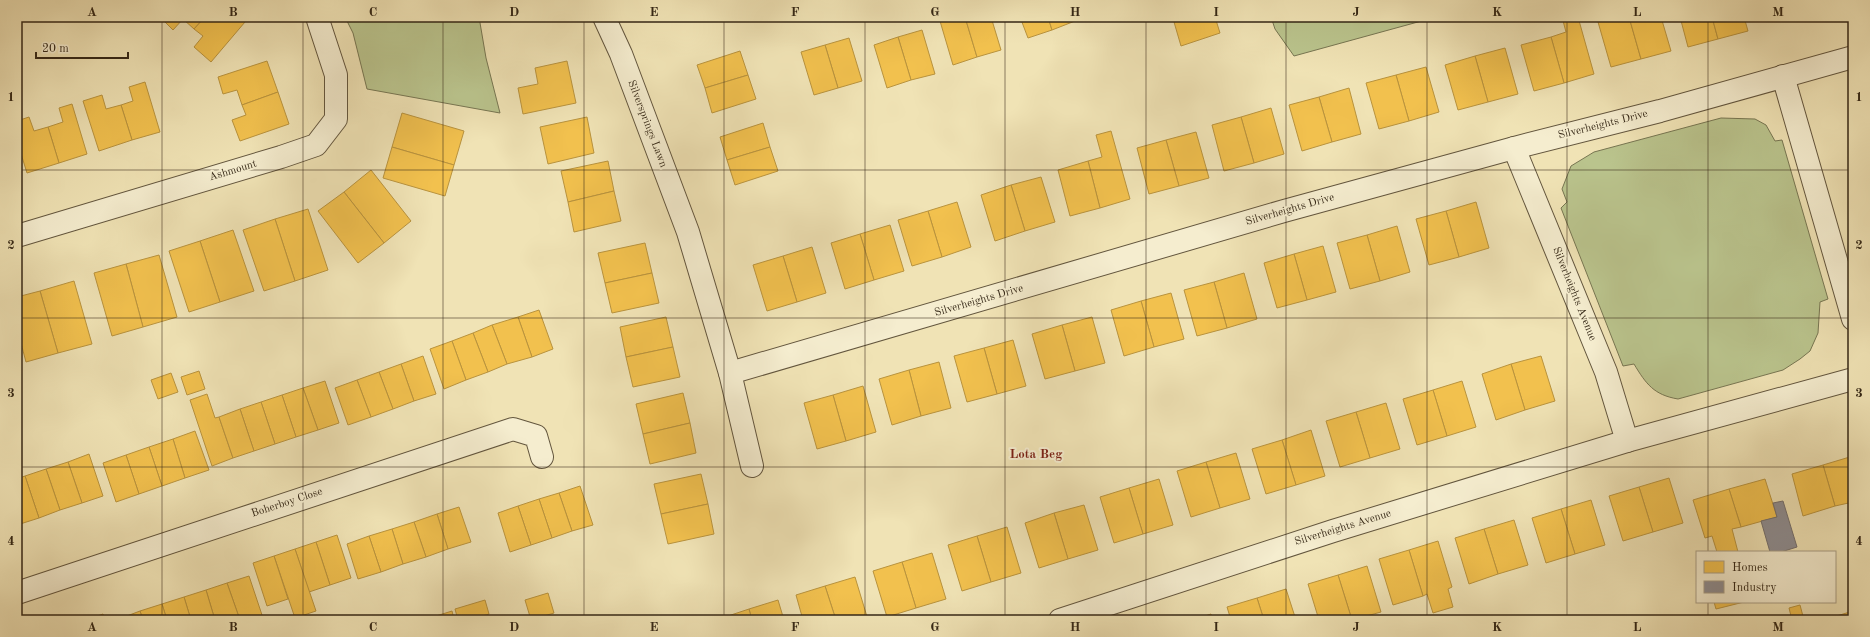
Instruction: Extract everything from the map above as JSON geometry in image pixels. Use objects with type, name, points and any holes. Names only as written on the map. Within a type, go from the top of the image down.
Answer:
[{"type":"street","name":"Ashmount","points":[[17,236],[281,157],[316,145],[336,119],[336,75],[317,17]]},
{"type":"street","name":"Silversprings Lawn","points":[[604,17],[621,54],[688,232],[730,373]]},
{"type":"street","name":"Silverheights Drive","points":[[730,373],[1277,213],[1514,148],[1660,111],[1853,57]]},
{"type":"street","points":[[1783,76],[1853,319]]},
{"type":"street","name":"Silverheights Avenue","points":[[1514,148],[1606,372],[1627,441]]},
{"type":"street","points":[[730,373],[752,466]]},
{"type":"street","name":"Silverheights Avenue","points":[[1060,620],[1333,531],[1627,441],[1853,379]]},
{"type":"street","name":"Boherboy Close","points":[[17,592],[513,429],[536,436],[542,457]]},
{"type":"green space","points":[[345,17],[479,17],[486,58],[500,113],[367,89],[353,33]]},
{"type":"green space","points":[[1271,17],[1436,17],[1294,56],[1275,29]]},
{"type":"green space","points":[[1721,118],[1755,119],[1766,125],[1775,141],[1782,140],[1828,299],[1820,302],[1818,333],[1810,351],[1800,359],[1783,370],[1678,399],[1663,395],[1652,388],[1634,364],[1623,366],[1561,208],[1567,202],[1562,189],[1571,166],[1594,152]]},
{"type":"building: Homes","points":[[160,17],[205,17],[194,29],[183,19],[173,30]]},
{"type":"building: Homes","points":[[205,17],[239,17],[245,22],[211,62],[194,47],[203,36],[194,29]]},
{"type":"building: Homes","points":[[954,17],[965,17],[977,57],[953,65],[940,21]]},
{"type":"building: Homes","points":[[965,17],[991,17],[1001,50],[977,57]]},
{"type":"building: Homes","points":[[1020,17],[1048,17],[1052,30],[1028,38]]},
{"type":"building: Homes","points":[[1048,17],[1073,17],[1075,21],[1052,30]]},
{"type":"building: Homes","points":[[1172,17],[1190,17],[1174,22]]},
{"type":"building: Homes","points":[[1190,17],[1215,17],[1220,33],[1181,46],[1174,22]]},
{"type":"building: Homes","points":[[1562,17],[1578,17],[1594,74],[1564,83],[1551,37],[1566,32]]},
{"type":"building: Homes","points":[[1615,17],[1629,17],[1641,59],[1611,67],[1598,22]]},
{"type":"building: Homes","points":[[1629,17],[1661,17],[1671,51],[1641,59]]},
{"type":"building: Homes","points":[[1680,17],[1712,17],[1718,39],[1688,47]]},
{"type":"building: Homes","points":[[1712,17],[1744,17],[1748,31],[1718,39]]},
{"type":"building: Homes","points":[[1763,17],[1778,17],[1764,21]]},
{"type":"building: Homes","points":[[922,30],[935,74],[911,80],[898,37]]},
{"type":"building: Homes","points":[[898,37],[911,80],[887,88],[874,45]]},
{"type":"building: Homes","points":[[1551,37],[1564,83],[1534,91],[1521,45]]},
{"type":"building: Homes","points":[[849,38],[862,81],[838,88],[825,45]]},
{"type":"building: Homes","points":[[825,45],[838,88],[814,95],[801,52]]},
{"type":"building: Homes","points":[[1505,48],[1518,94],[1488,102],[1475,56]]},
{"type":"building: Homes","points":[[740,51],[748,75],[705,88],[697,65]]},
{"type":"building: Homes","points":[[1475,56],[1488,102],[1458,110],[1445,65]]},
{"type":"building: Homes","points":[[267,61],[278,92],[242,105],[237,90],[223,94],[218,77]]},
{"type":"building: Homes","points":[[567,61],[576,103],[523,114],[518,88],[538,84],[535,68]]},
{"type":"building: Homes","points":[[1426,67],[1439,112],[1409,121],[1396,75]]},
{"type":"building: Homes","points":[[748,75],[756,99],[712,113],[705,88]]},
{"type":"building: Homes","points":[[1396,75],[1409,121],[1379,129],[1366,83]]},
{"type":"building: Homes","points":[[145,82],[160,132],[132,140],[121,105],[133,101],[129,87]]},
{"type":"building: Homes","points":[[1349,88],[1361,134],[1332,142],[1319,97]]},
{"type":"building: Homes","points":[[278,92],[289,124],[240,141],[232,120],[246,115],[242,105]]},
{"type":"building: Homes","points":[[102,95],[106,109],[121,105],[132,140],[99,151],[83,101]]},
{"type":"building: Homes","points":[[1319,97],[1332,142],[1302,151],[1289,105]]},
{"type":"building: Homes","points":[[72,104],[87,154],[59,163],[48,127],[63,122],[59,108]]},
{"type":"building: Homes","points":[[1271,108],[1284,154],[1254,163],[1241,117]]},
{"type":"building: Homes","points":[[402,113],[464,131],[454,165],[392,147]]},
{"type":"building: Homes","points":[[29,117],[34,131],[48,127],[59,163],[27,173],[17,141],[17,121]]},
{"type":"building: Homes","points":[[587,117],[594,153],[548,164],[540,127]]},
{"type":"building: Homes","points":[[1241,117],[1254,163],[1224,171],[1212,125]]},
{"type":"building: Homes","points":[[763,123],[770,147],[727,160],[720,137]]},
{"type":"building: Homes","points":[[1111,131],[1130,199],[1100,208],[1088,161],[1102,157],[1096,135]]},
{"type":"building: Homes","points":[[1196,132],[1209,178],[1179,186],[1166,140]]},
{"type":"building: Homes","points":[[1166,140],[1179,186],[1149,194],[1137,148]]},
{"type":"building: Homes","points":[[392,147],[454,165],[445,196],[383,178]]},
{"type":"building: Homes","points":[[770,147],[778,171],[735,185],[727,160]]},
{"type":"building: Homes","points":[[608,161],[614,191],[568,202],[561,171]]},
{"type":"building: Homes","points":[[1088,161],[1100,208],[1070,216],[1058,170]]},
{"type":"building: Homes","points":[[371,170],[411,221],[384,243],[344,192]]},
{"type":"building: Homes","points":[[1041,177],[1055,222],[1025,231],[1011,185]]},
{"type":"building: Homes","points":[[1011,185],[1025,231],[995,241],[981,195]]},
{"type":"building: Homes","points":[[614,191],[621,221],[574,232],[568,202]]},
{"type":"building: Homes","points":[[344,192],[384,243],[358,263],[318,211]]},
{"type":"building: Homes","points":[[957,202],[971,247],[942,257],[928,211]]},
{"type":"building: Homes","points":[[1476,202],[1489,248],[1459,257],[1446,211]]},
{"type":"building: Homes","points":[[308,209],[328,270],[295,281],[275,219]]},
{"type":"building: Homes","points":[[928,211],[942,257],[912,266],[898,220]]},
{"type":"building: Homes","points":[[1446,211],[1459,257],[1429,265],[1416,219]]},
{"type":"building: Homes","points":[[275,219],[295,281],[264,291],[243,230]]},
{"type":"building: Homes","points":[[890,225],[904,271],[874,280],[860,234]]},
{"type":"building: Homes","points":[[1397,226],[1410,272],[1380,281],[1367,235]]},
{"type":"building: Homes","points":[[233,230],[254,291],[220,302],[200,241]]},
{"type":"building: Homes","points":[[860,234],[874,280],[845,289],[831,243]]},
{"type":"building: Homes","points":[[1367,235],[1380,281],[1350,289],[1337,243]]},
{"type":"building: Homes","points":[[200,241],[220,302],[189,312],[169,251]]},
{"type":"building: Homes","points":[[645,243],[652,273],[605,283],[598,253]]},
{"type":"building: Homes","points":[[1323,246],[1336,292],[1307,300],[1294,254]]},
{"type":"building: Homes","points":[[812,247],[826,293],[797,302],[783,256]]},
{"type":"building: Homes","points":[[1294,254],[1307,300],[1277,308],[1264,263]]},
{"type":"building: Homes","points":[[159,255],[177,317],[143,327],[126,264]]},
{"type":"building: Homes","points":[[783,256],[797,302],[767,311],[753,265]]},
{"type":"building: Homes","points":[[126,264],[143,327],[112,336],[94,273]]},
{"type":"building: Homes","points":[[652,273],[659,303],[612,313],[605,283]]},
{"type":"building: Homes","points":[[1244,273],[1257,319],[1227,328],[1214,282]]},
{"type":"building: Homes","points":[[74,281],[92,344],[58,353],[40,291]]},
{"type":"building: Homes","points":[[1214,282],[1227,328],[1197,336],[1184,290]]},
{"type":"building: Homes","points":[[40,291],[58,353],[26,362],[17,328],[17,297]]},
{"type":"building: Homes","points":[[1171,293],[1184,339],[1154,347],[1141,301]]},
{"type":"building: Homes","points":[[1141,301],[1154,347],[1124,356],[1111,310]]},
{"type":"building: Homes","points":[[539,310],[553,349],[532,357],[518,317]]},
{"type":"building: Homes","points":[[518,317],[532,357],[507,364],[492,325]]},
{"type":"building: Homes","points":[[666,317],[673,347],[626,357],[620,327]]},
{"type":"building: Homes","points":[[1092,317],[1105,363],[1075,371],[1062,325]]},
{"type":"building: Homes","points":[[492,325],[507,364],[488,372],[473,333]]},
{"type":"building: Homes","points":[[1062,325],[1075,371],[1045,379],[1032,334]]},
{"type":"building: Homes","points":[[473,333],[488,372],[466,380],[452,341]]},
{"type":"building: Homes","points":[[1013,340],[1026,386],[997,394],[984,348]]},
{"type":"building: Homes","points":[[452,341],[466,380],[444,389],[430,349]]},
{"type":"building: Homes","points":[[673,347],[680,377],[633,387],[626,357]]},
{"type":"building: Homes","points":[[984,348],[997,394],[967,402],[954,356]]},
{"type":"building: Homes","points":[[423,356],[436,394],[414,401],[401,364]]},
{"type":"building: Homes","points":[[1541,356],[1555,401],[1525,410],[1511,364]]},
{"type":"building: Homes","points":[[939,362],[951,408],[921,416],[909,370]]},
{"type":"building: Homes","points":[[401,364],[414,401],[393,409],[379,372]]},
{"type":"building: Homes","points":[[1511,364],[1525,410],[1496,420],[1482,374]]},
{"type":"building: Homes","points":[[909,370],[921,416],[892,425],[879,379]]},
{"type":"building: Homes","points":[[199,371],[205,389],[187,395],[181,377]]},
{"type":"building: Homes","points":[[379,372],[393,409],[371,417],[357,380]]},
{"type":"building: Homes","points":[[171,373],[178,392],[158,399],[151,380]]},
{"type":"building: Homes","points":[[357,380],[371,417],[348,425],[335,388]]},
{"type":"building: Homes","points":[[325,381],[339,423],[318,430],[303,388]]},
{"type":"building: Homes","points":[[1462,381],[1476,427],[1447,436],[1433,390]]},
{"type":"building: Homes","points":[[863,386],[876,432],[846,441],[833,395]]},
{"type":"building: Homes","points":[[303,388],[318,430],[296,437],[282,395]]},
{"type":"building: Homes","points":[[1433,390],[1447,436],[1417,445],[1403,399]]},
{"type":"building: Homes","points":[[683,393],[690,423],[643,434],[636,404]]},
{"type":"building: Homes","points":[[207,394],[215,418],[219,417],[233,458],[212,466],[190,400]]},
{"type":"building: Homes","points":[[282,395],[296,437],[275,444],[261,402]]},
{"type":"building: Homes","points":[[833,395],[846,441],[817,449],[804,403]]},
{"type":"building: Homes","points":[[261,402],[275,444],[254,451],[240,409]]},
{"type":"building: Homes","points":[[1386,403],[1400,449],[1370,458],[1356,412]]},
{"type":"building: Homes","points":[[240,409],[254,451],[233,458],[219,417]]},
{"type":"building: Homes","points":[[1356,412],[1370,458],[1340,467],[1326,421]]},
{"type":"building: Homes","points":[[690,423],[696,453],[650,464],[643,434]]},
{"type":"building: Homes","points":[[1311,430],[1325,476],[1296,485],[1282,440]]},
{"type":"building: Homes","points":[[195,431],[209,470],[185,478],[173,439]]},
{"type":"building: Homes","points":[[173,439],[185,478],[162,486],[149,447]]},
{"type":"building: Homes","points":[[1282,440],[1296,485],[1266,494],[1252,449]]},
{"type":"building: Homes","points":[[149,447],[162,486],[139,494],[126,455]]},
{"type":"building: Homes","points":[[1236,453],[1250,499],[1220,508],[1206,462]]},
{"type":"building: Homes","points":[[89,454],[103,496],[82,503],[68,462]]},
{"type":"building: Homes","points":[[126,455],[139,494],[116,502],[103,463]]},
{"type":"building: Homes","points":[[1853,456],[1853,502],[1835,506],[1823,465]]},
{"type":"building: Homes","points":[[68,462],[82,503],[60,510],[46,469]]},
{"type":"building: Homes","points":[[1206,462],[1220,508],[1191,517],[1177,471]]},
{"type":"building: Homes","points":[[1823,465],[1835,506],[1803,516],[1792,474]]},
{"type":"building: Homes","points":[[46,469],[60,510],[39,518],[25,476]]},
{"type":"building: Homes","points":[[701,474],[708,504],[661,514],[654,484]]},
{"type":"building: Homes","points":[[25,476],[39,518],[17,525],[17,479]]},
{"type":"building: Homes","points":[[1669,478],[1683,523],[1653,532],[1639,487]]},
{"type":"building: Homes","points":[[1159,479],[1173,525],[1143,534],[1129,488]]},
{"type":"building: Homes","points":[[1765,479],[1777,517],[1741,527],[1729,489]]},
{"type":"building: Homes","points":[[580,486],[593,525],[572,531],[559,493]]},
{"type":"building: Homes","points":[[1639,487],[1653,532],[1623,541],[1609,496]]},
{"type":"building: Homes","points":[[1129,488],[1143,534],[1114,543],[1100,497]]},
{"type":"building: Homes","points":[[1729,489],[1741,527],[1732,529],[1738,551],[1717,551],[1712,536],[1705,538],[1693,500]]},
{"type":"building: Homes","points":[[559,493],[572,531],[552,538],[539,499]]},
{"type":"building: Homes","points":[[539,499],[552,538],[531,545],[518,506]]},
{"type":"building: Homes","points":[[1591,500],[1605,545],[1575,554],[1561,509]]},
{"type":"building: Homes","points":[[708,504],[714,534],[668,544],[661,514]]},
{"type":"building: Homes","points":[[1084,505],[1098,550],[1068,559],[1054,513]]},
{"type":"building: Homes","points":[[518,506],[531,545],[510,552],[498,513]]},
{"type":"building: Homes","points":[[459,507],[471,542],[448,549],[437,514]]},
{"type":"building: Homes","points":[[1561,509],[1575,554],[1546,563],[1532,518]]},
{"type":"building: Homes","points":[[1054,513],[1068,559],[1039,568],[1025,523]]},
{"type":"building: Homes","points":[[437,514],[448,549],[426,557],[414,522]]},
{"type":"building: Homes","points":[[1514,520],[1528,565],[1498,574],[1484,529]]},
{"type":"building: Homes","points":[[414,522],[426,557],[403,564],[392,529]]},
{"type":"building: Homes","points":[[1007,527],[1021,573],[991,582],[977,536]]},
{"type":"building: Homes","points":[[392,529],[403,564],[381,572],[369,536]]},
{"type":"building: Homes","points":[[1484,529],[1498,574],[1469,584],[1455,538]]},
{"type":"building: Homes","points":[[337,535],[351,578],[330,585],[316,542]]},
{"type":"building: Homes","points":[[369,536],[381,572],[358,579],[347,544]]},
{"type":"building: Homes","points":[[977,536],[991,582],[962,591],[948,545]]},
{"type":"building: Homes","points":[[1438,541],[1452,587],[1448,589],[1453,607],[1433,613],[1427,594],[1423,596],[1409,550]]},
{"type":"building: Homes","points":[[316,542],[330,585],[309,592],[295,549]]},
{"type":"building: Homes","points":[[295,549],[316,611],[295,618],[274,556]]},
{"type":"building: Homes","points":[[1409,550],[1423,596],[1393,605],[1379,559]]},
{"type":"building: Homes","points":[[932,553],[946,599],[916,608],[902,562]]},
{"type":"building: Homes","points":[[274,556],[288,599],[267,606],[253,563]]},
{"type":"building: Homes","points":[[902,562],[916,608],[887,617],[873,571]]},
{"type":"building: Homes","points":[[1367,566],[1381,612],[1352,620],[1338,575]]},
{"type":"building: Homes","points":[[1338,575],[1352,620],[1319,620],[1308,584]]},
{"type":"building: Homes","points":[[249,576],[262,615],[247,620],[240,620],[227,583]]},
{"type":"building: Homes","points":[[855,577],[868,620],[836,620],[825,586]]},
{"type":"building: Homes","points":[[227,583],[240,620],[215,620],[206,590]]},
{"type":"building: Homes","points":[[825,586],[836,620],[803,620],[796,595]]},
{"type":"building: Homes","points":[[1286,589],[1296,620],[1264,620],[1257,598]]},
{"type":"building: Homes","points":[[206,590],[215,620],[191,620],[184,597]]},
{"type":"building: Homes","points":[[548,593],[554,613],[531,620],[525,600]]},
{"type":"building: Homes","points":[[184,597],[191,620],[167,620],[162,604]]},
{"type":"building: Homes","points":[[1257,598],[1264,620],[1231,620],[1227,607]]},
{"type":"building: Homes","points":[[485,600],[489,614],[470,620],[458,620],[455,609]]},
{"type":"building: Homes","points":[[778,600],[784,620],[752,620],[749,609]]},
{"type":"building: Homes","points":[[1714,603],[1740,603],[1716,609]]},
{"type":"building: Homes","points":[[162,604],[167,620],[143,620],[140,611]]},
{"type":"building: Homes","points":[[1800,605],[1804,620],[1792,620],[1789,608]]},
{"type":"building: Homes","points":[[749,609],[752,620],[719,619]]},
{"type":"building: Homes","points":[[140,611],[143,620],[119,620],[119,619]]},
{"type":"building: Homes","points":[[452,611],[454,619],[434,620],[433,617]]},
{"type":"building: Homes","points":[[1853,611],[1853,620],[1831,620],[1830,618]]},
{"type":"building: Homes","points":[[103,614],[105,620],[86,620]]},
{"type":"building: Homes","points":[[1211,614],[1213,620],[1192,620]]},
{"type":"building: Industry","points":[[1783,501],[1797,547],[1784,551],[1770,551],[1761,521],[1777,517],[1773,503]]},
{"type":"district","name":"Lota Beg","points":[[1036,454]]}]
